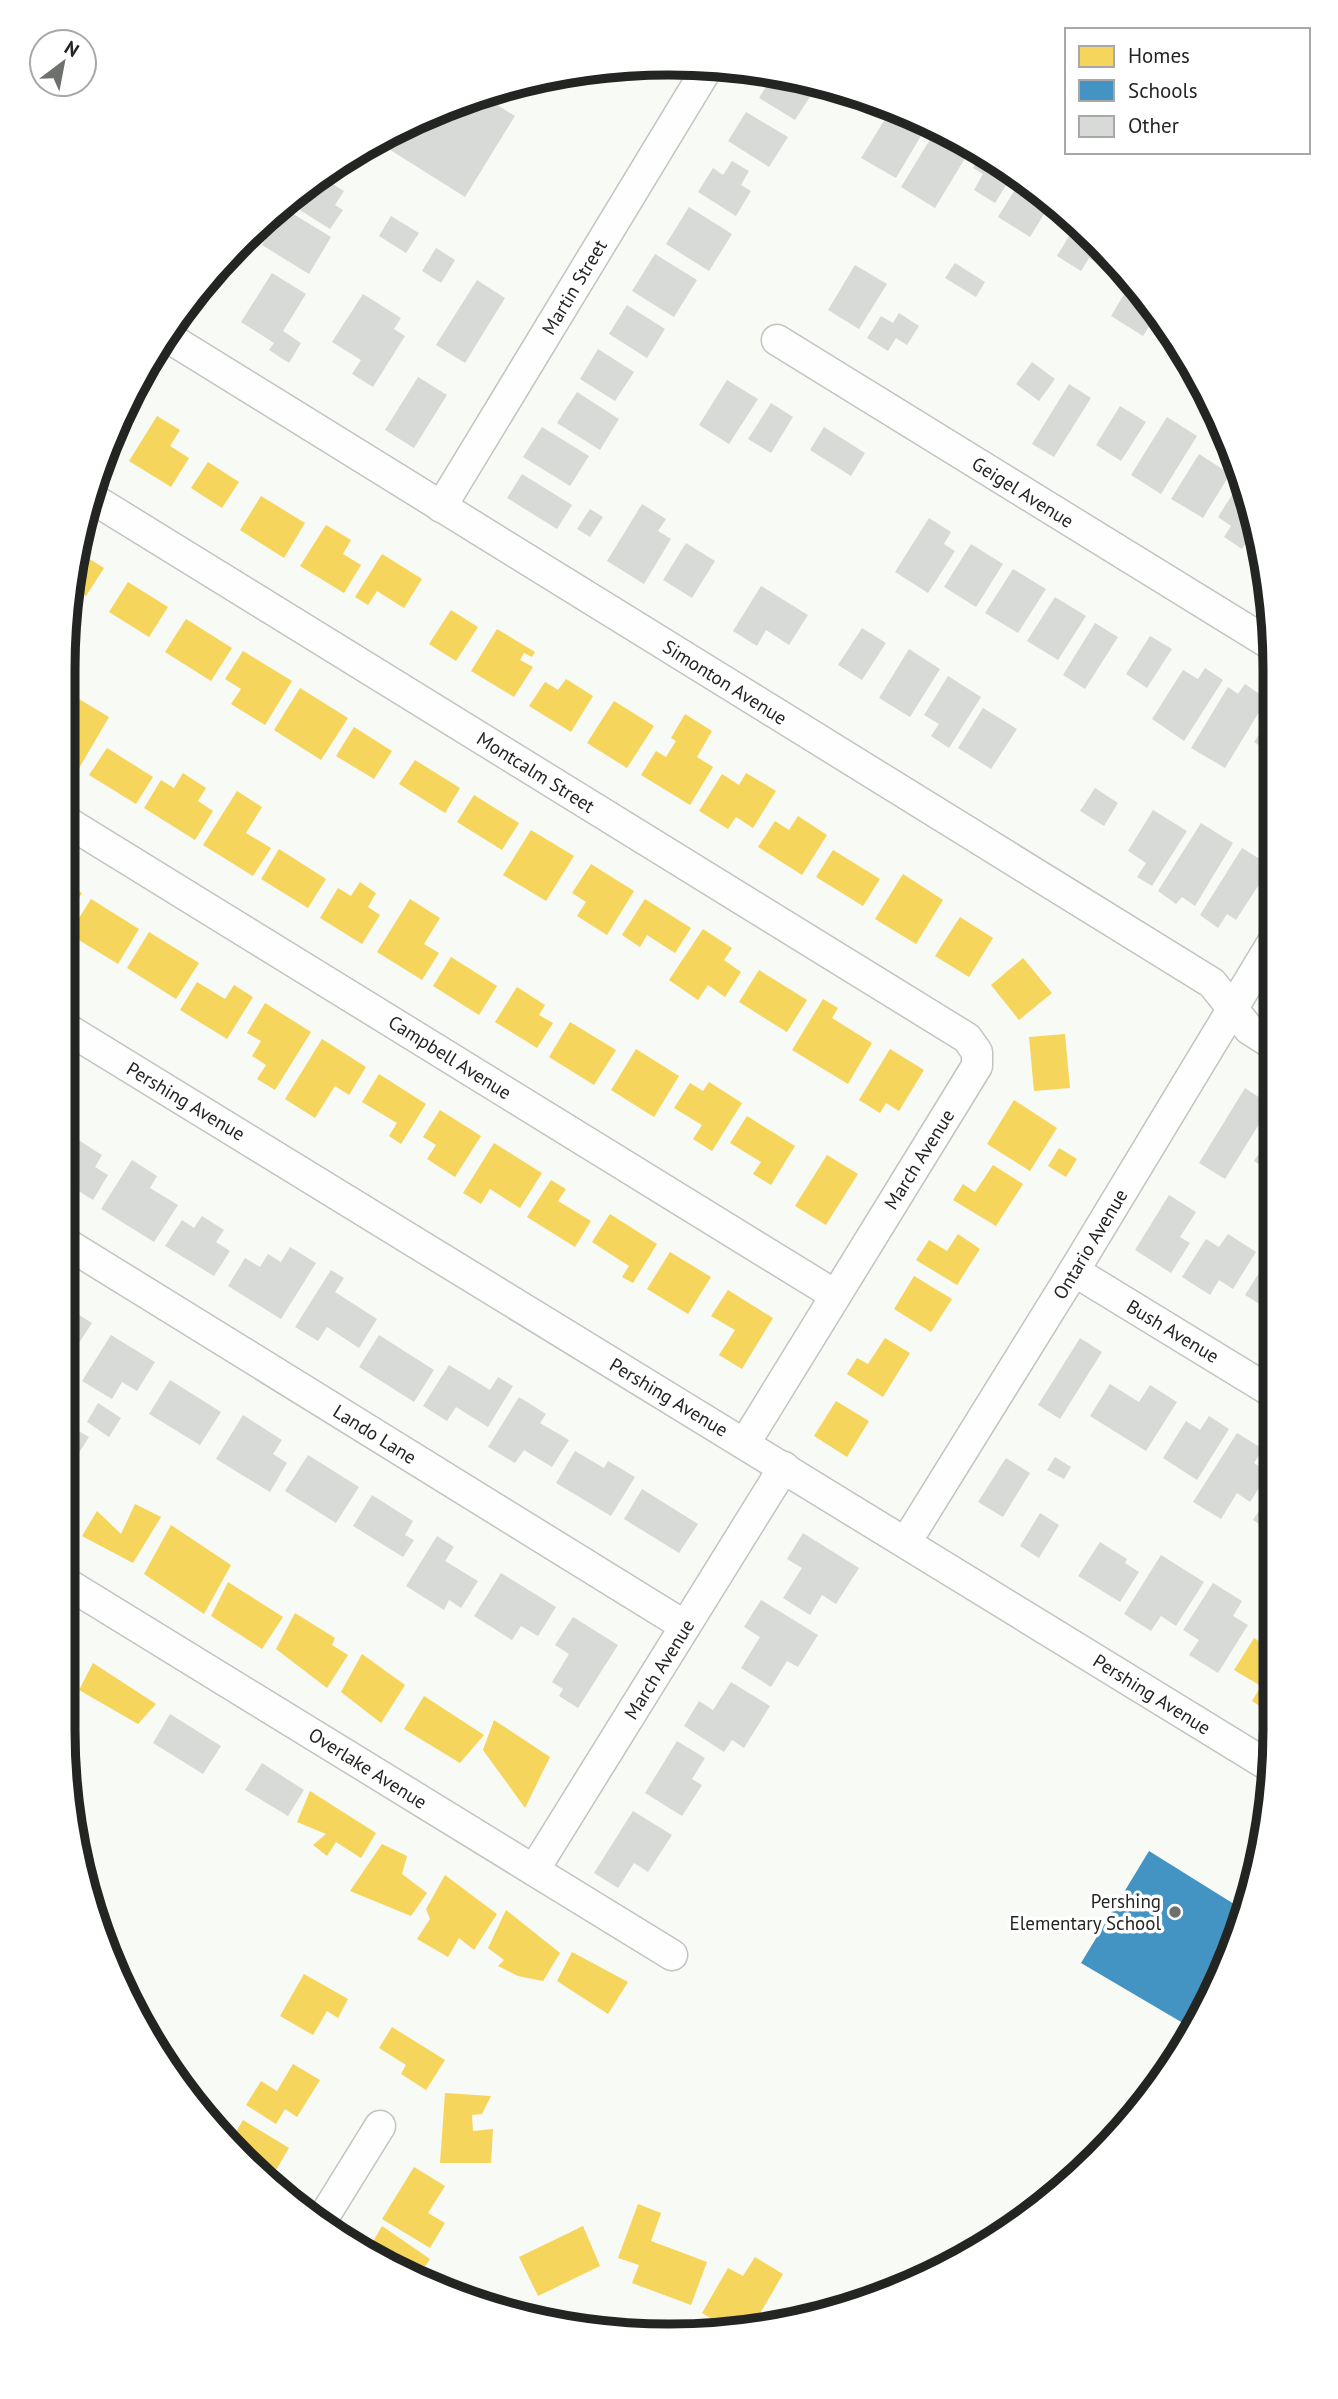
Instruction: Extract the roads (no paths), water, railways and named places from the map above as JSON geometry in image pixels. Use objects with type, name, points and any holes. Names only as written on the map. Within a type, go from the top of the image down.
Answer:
[{"type":"street","name":"Martin Street","points":[[441,507],[702,77]]},
{"type":"street","name":"Simonton Avenue","points":[[174,341],[1212,983],[1250,1029],[1263,1038]]},
{"type":"street","name":"Geigel Avenue","points":[[777,341],[1261,639]]},
{"type":"street","name":"Montcalm Street","points":[[99,503],[967,1038],[977,1052]]},
{"type":"street","name":"Campbell Avenue","points":[[75,827],[835,1295]]},
{"type":"street","name":"Ontario Avenue","points":[[906,1542],[1263,958]]},
{"type":"street","name":"Pershing Avenue","points":[[75,1034],[1261,1761]]},
{"type":"street","name":"March Avenue","points":[[745,1443],[977,1066],[977,1052]]},
{"type":"street","name":"Lando Lane","points":[[75,1249],[685,1626]]},
{"type":"street","name":"Bush Avenue","points":[[1074,1271],[1263,1386]]},
{"type":"street","name":"March Avenue","points":[[534,1870],[784,1467]]},
{"type":"street","name":"Overlake Avenue","points":[[75,1588],[672,1955]]},
{"type":"street","points":[[325,2214],[380,2126]]},
{"type":"place","name":"Pershing Elementary School","points":[[1175,1912]]}]
